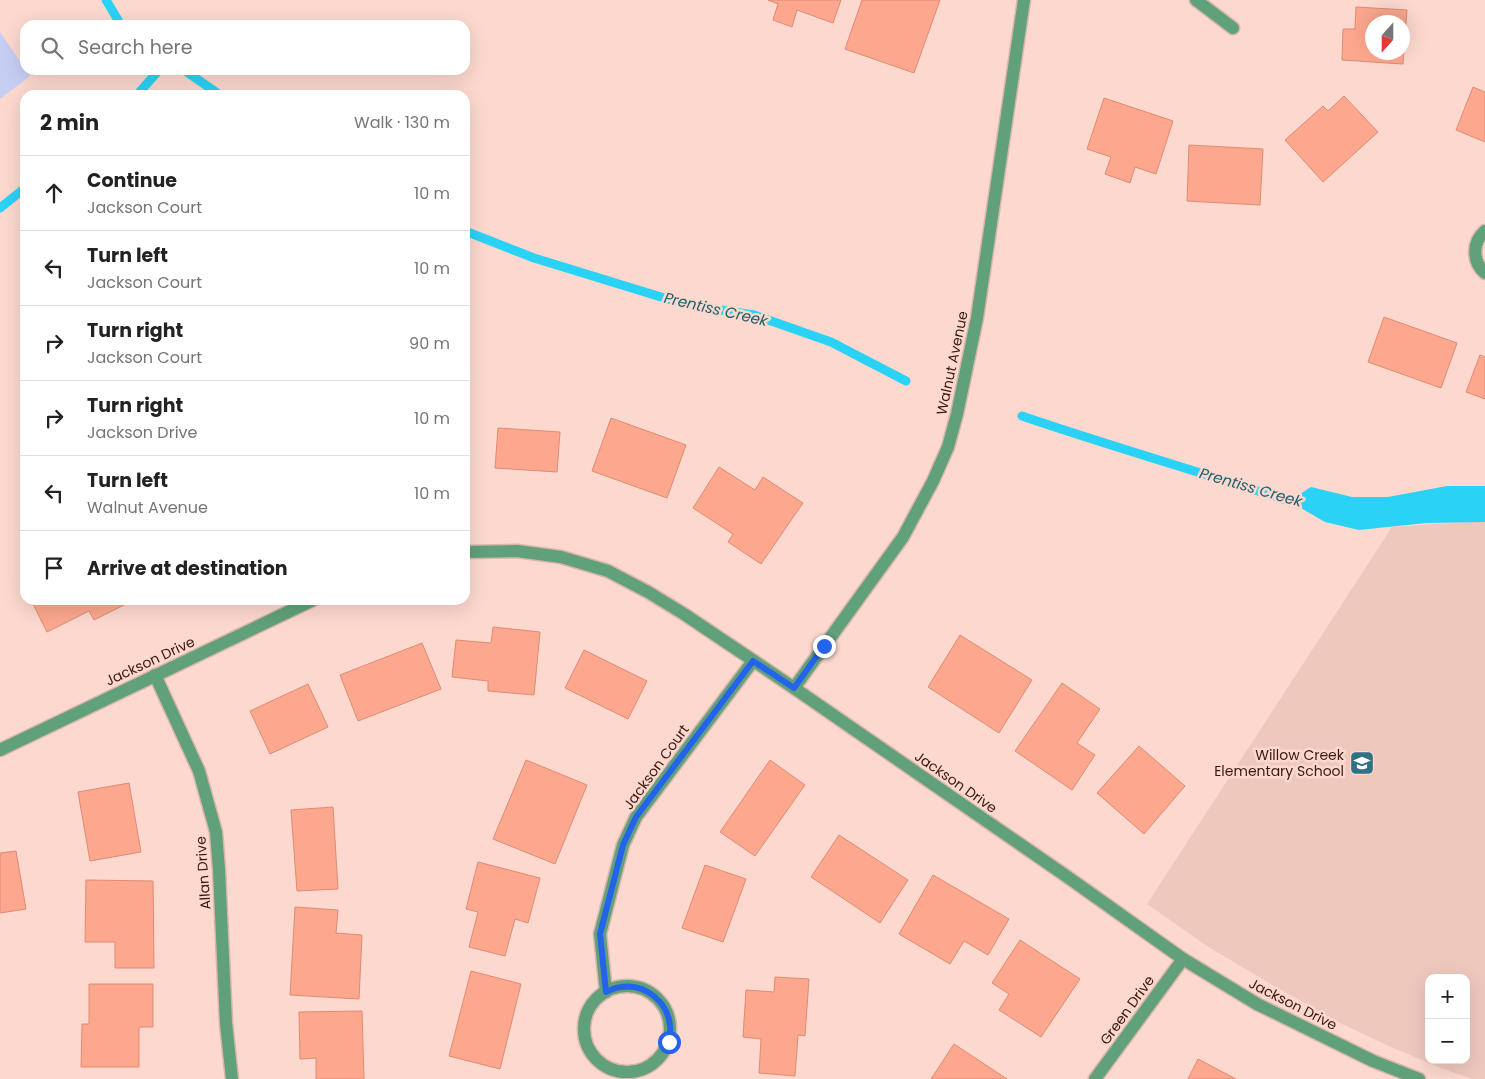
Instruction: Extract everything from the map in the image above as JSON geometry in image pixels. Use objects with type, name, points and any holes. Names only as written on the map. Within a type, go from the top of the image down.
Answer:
[{"type":"street","name":"Walnut Avenue","points":[[794,688],[903,537],[933,481],[948,448],[958,414],[977,318],[1024,0]]},
{"type":"street","points":[[1196,0],[1233,28]]},
{"type":"street","points":[[1485,231],[1480,235],[1476,245],[1476,259],[1480,269],[1485,273]]},
{"type":"street","name":"Jackson Drive","points":[[470,552],[517,551],[560,556],[608,571],[648,592],[794,688],[1061,872],[1183,959],[1257,1004],[1357,1053],[1420,1079]]},
{"type":"street","name":"Jackson Drive","points":[[0,750],[303,605]]},
{"type":"street","name":"Jackson Court","points":[[606,992],[600,934],[623,845],[636,817],[753,661]]},
{"type":"street","name":"Allan Drive","points":[[156,675],[199,771],[216,832],[226,1023],[232,1079]]},
{"type":"street","name":"Green Drive","points":[[1095,1079],[1183,959]]},
{"type":"street","points":[[620,987],[634,987],[648,992],[660,1001],[668,1013],[671,1028],[669,1042],[662,1055],[652,1065],[640,1071],[612,1070],[600,1063],[590,1053],[585,1040],[584,1026],[588,1012],[595,1000],[606,992],[620,987]]},
{"type":"shaded area","points":[[0,32],[20,61],[20,75],[30,76],[0,99]]},
{"type":"shaded area","name":"Willow Creek Elementary School","points":[[1485,522],[1485,1079],[1472,1079],[1431,1064],[1470,1064],[1470,974],[1425,974],[1425,1061],[1338,1022],[1274,986],[1207,946],[1147,904],[1392,527]]},
{"type":"water","points":[[1447,486],[1485,486],[1485,522],[1426,523],[1359,530],[1325,522],[1289,501],[1311,487],[1352,497],[1388,497]]},
{"type":"building","points":[[768,0],[841,0],[833,23],[797,10],[792,27],[773,20],[778,4]]},
{"type":"building","points":[[862,0],[940,0],[914,73],[845,49]]},
{"type":"building","points":[[1356,7],[1407,10],[1407,15],[1365,15],[1365,60],[1403,60],[1403,64],[1342,60],[1343,29],[1355,29]]},
{"type":"building","points":[[1473,87],[1485,92],[1485,142],[1456,130]]},
{"type":"building","points":[[1344,96],[1378,132],[1323,182],[1285,140],[1323,106],[1328,111]]},
{"type":"building","points":[[1104,98],[1173,121],[1156,174],[1135,167],[1130,183],[1105,174],[1111,157],[1087,149]]},
{"type":"building","points":[[1189,145],[1263,149],[1260,205],[1187,201]]},
{"type":"building","points":[[1384,317],[1457,343],[1441,388],[1368,362]]},
{"type":"building","points":[[1480,355],[1485,357],[1485,399],[1466,392]]},
{"type":"building","points":[[611,418],[686,445],[667,498],[592,471]]},
{"type":"building","points":[[498,428],[560,432],[557,472],[495,468]]},
{"type":"building","points":[[719,467],[755,490],[763,477],[803,503],[761,564],[728,542],[733,534],[693,508]]},
{"type":"building","points":[[34,605],[124,605],[94,620],[89,611],[47,632]]},
{"type":"building","points":[[493,627],[540,632],[534,695],[488,691],[488,681],[452,677],[456,640],[491,643]]},
{"type":"building","points":[[960,635],[1032,680],[999,733],[928,687]]},
{"type":"building","points":[[422,643],[441,689],[358,721],[340,675]]},
{"type":"building","points":[[584,650],[647,681],[628,719],[565,688]]},
{"type":"building","points":[[1062,683],[1100,709],[1077,743],[1095,755],[1072,790],[1015,751]]},
{"type":"building","points":[[308,684],[328,727],[270,754],[250,711]]},
{"type":"building","points":[[1139,746],[1185,786],[1144,834],[1097,793]]},
{"type":"building","points":[[526,760],[587,785],[555,864],[493,839]]},
{"type":"building","points":[[770,760],[805,785],[755,856],[720,832]]},
{"type":"building","points":[[129,783],[141,852],[90,861],[78,792]]},
{"type":"building","points":[[333,807],[338,889],[297,891],[291,810]]},
{"type":"building","points":[[839,835],[908,880],[880,923],[811,877]]},
{"type":"building","points":[[16,851],[26,909],[0,913],[0,853]]},
{"type":"building","points":[[478,862],[540,878],[528,923],[515,919],[505,956],[469,947],[478,912],[466,909]]},
{"type":"building","points":[[705,865],[746,879],[723,942],[682,928]]},
{"type":"building","points":[[933,875],[1009,919],[988,955],[964,941],[950,964],[899,934]]},
{"type":"building","points":[[86,880],[153,881],[154,968],[115,968],[115,942],[85,942]]},
{"type":"building","points":[[295,907],[338,910],[336,933],[362,935],[359,999],[290,995]]},
{"type":"building","points":[[1020,940],[1080,979],[1041,1037],[999,1010],[1009,994],[992,983]]},
{"type":"building","points":[[471,971],[521,984],[500,1069],[449,1056]]},
{"type":"building","points":[[775,977],[809,979],[805,1036],[798,1035],[795,1076],[759,1073],[761,1039],[743,1037],[746,990],[774,992]]},
{"type":"building","points":[[89,984],[153,984],[153,1027],[139,1027],[139,1067],[81,1067],[82,1024],[89,1024]]},
{"type":"building","points":[[362,1011],[364,1079],[316,1079],[316,1058],[300,1059],[299,1012]]},
{"type":"building","points":[[954,1044],[1007,1079],[931,1079]]},
{"type":"building","points":[[1198,1059],[1236,1079],[1188,1079]]},
{"type":"waterway","name":"Prentiss Creek","points":[[106,0],[118,20]]},
{"type":"waterway","points":[[141,90],[155,75]]},
{"type":"waterway","name":"Prentiss Creek","points":[[191,75],[213,90]]},
{"type":"waterway","points":[[0,208],[20,192]]},
{"type":"waterway","name":"Prentiss Creek","points":[[470,233],[534,258],[687,305],[754,315],[831,342],[906,381]]},
{"type":"waterway","name":"Prentiss Creek","points":[[1022,416],[1289,501],[1301,503]]},
{"type":"place","name":"Willow Creek Elementary School","points":[[1362,763]]},
{"type":"route","points":[[669,1042],[671,1028],[668,1013],[660,1001],[648,992],[634,987],[620,987],[606,992],[600,934],[623,845],[636,817],[753,661],[794,688],[824,646]]}]
